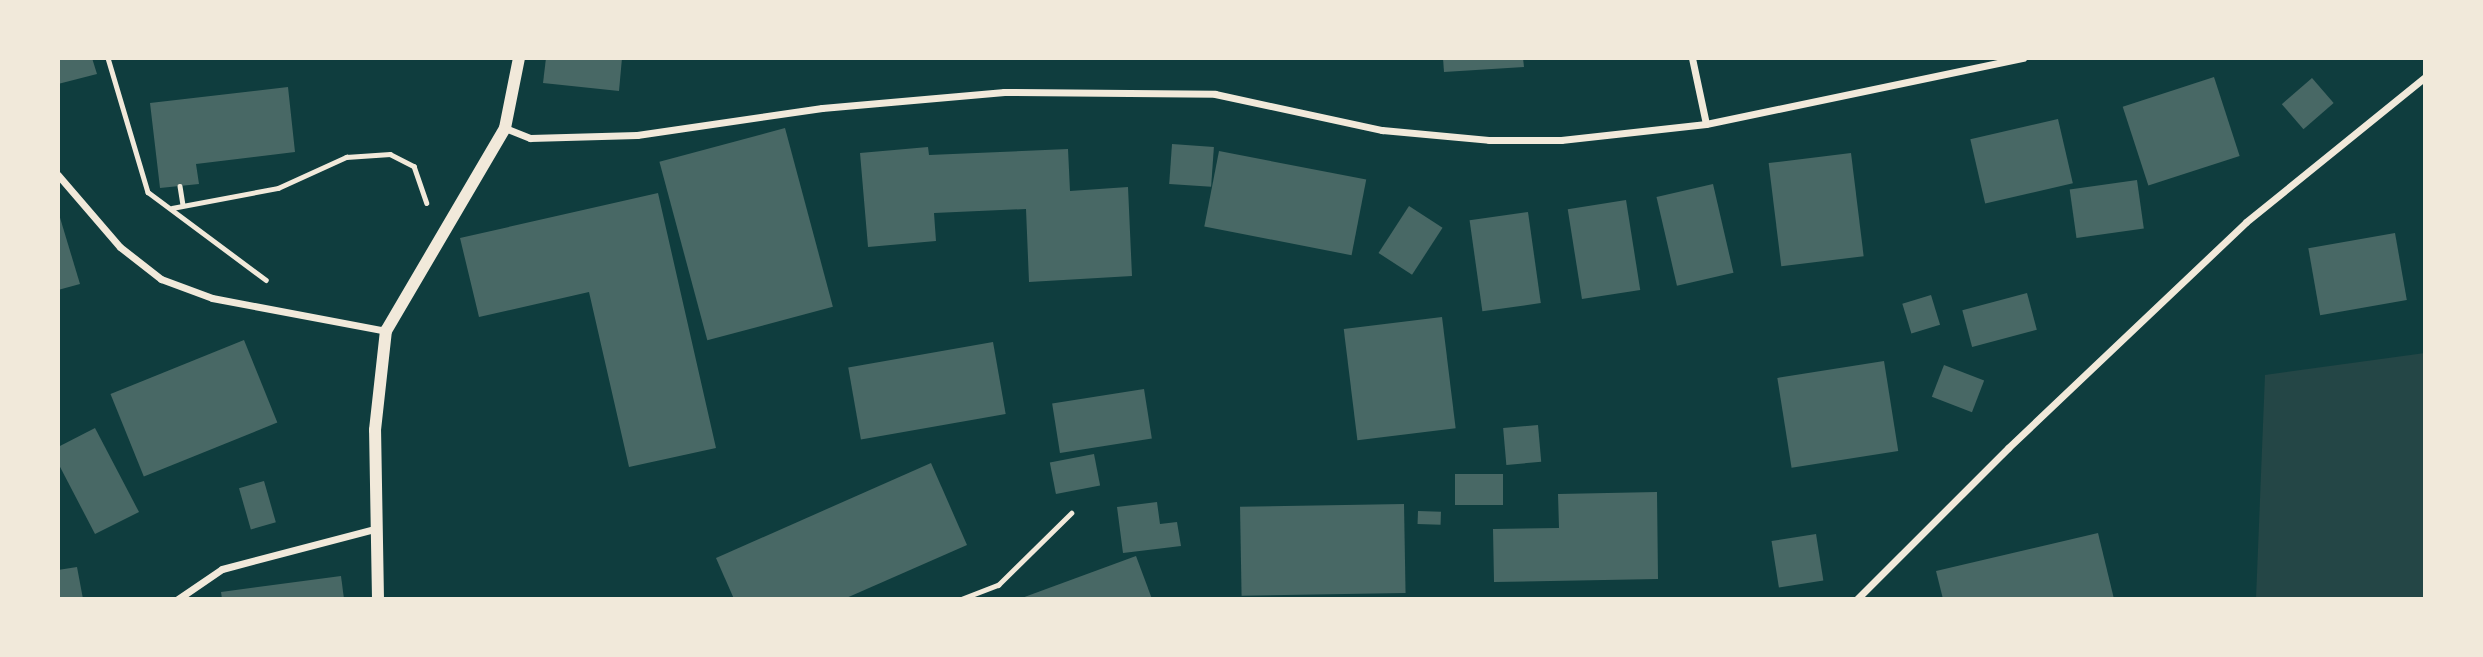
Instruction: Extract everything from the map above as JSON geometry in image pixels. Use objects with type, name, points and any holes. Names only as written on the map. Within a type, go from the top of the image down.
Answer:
[{"type":"street","points":[[378,599],[374,529],[375,430],[386,331],[505,128],[519,58]]},
{"type":"street","points":[[1692,58],[1706,124]]},
{"type":"street","points":[[505,128],[530,138],[637,135],[822,108],[1004,92],[1215,94],[1382,130],[1489,140],[1562,140],[1706,124],[2023,58]]},
{"type":"street","points":[[1857,599],[2246,222],[2425,77]]},
{"type":"street","points":[[58,175],[120,247],[161,279],[212,298],[262,305],[386,331]]},
{"type":"street","points":[[178,599],[222,569],[374,529]]},
{"type":"lane","points":[[961,599],[998,585],[1071,513]]},
{"type":"path","points":[[108,58],[148,192],[266,278],[262,305]]},
{"type":"path","points":[[172,208],[278,188],[346,157],[390,154],[414,166],[427,204]]},
{"type":"path","points":[[180,186],[183,204]]},
{"type":"shaded area","points":[[2425,353],[2425,599],[2256,599],[2265,375]]},
{"type":"building","points":[[58,58],[92,58],[97,74],[58,84]]},
{"type":"building","points":[[546,58],[622,58],[619,91],[543,83]]},
{"type":"building","points":[[1443,58],[1523,58],[1524,67],[1444,72]]},
{"type":"building","points":[[2214,77],[2240,156],[2148,186],[2123,107]]},
{"type":"building","points":[[2312,78],[2334,103],[2303,129],[2282,104]]},
{"type":"building","points":[[288,87],[295,152],[196,164],[199,184],[160,188],[150,103]]},
{"type":"building","points":[[2058,119],[2073,183],[1985,204],[1970,139]]},
{"type":"building","points":[[785,128],[833,307],[707,340],[659,162]]},
{"type":"building","points":[[1172,144],[1214,147],[1211,187],[1169,184]]},
{"type":"building","points":[[928,147],[929,155],[1068,149],[1070,191],[1128,187],[1132,276],[1029,282],[1026,209],[934,213],[936,241],[868,247],[860,153]]},
{"type":"building","points":[[1219,151],[1366,180],[1352,255],[1204,227]]},
{"type":"building","points":[[1851,153],[1864,256],[1781,266],[1769,163]]},
{"type":"building","points":[[2137,180],[2144,229],[2076,238],[2070,189]]},
{"type":"building","points":[[1713,184],[1733,273],[1677,286],[1656,197]]},
{"type":"building","points":[[658,193],[716,448],[629,467],[589,292],[479,317],[460,238]]},
{"type":"building","points":[[1626,200],[1640,290],[1582,299],[1568,209]]},
{"type":"building","points":[[1409,206],[1443,228],[1412,275],[1379,253]]},
{"type":"building","points":[[58,211],[80,284],[58,290]]},
{"type":"building","points":[[1528,212],[1541,303],[1482,311],[1470,220]]},
{"type":"building","points":[[2395,233],[2407,300],[2320,315],[2308,248]]},
{"type":"building","points":[[2027,293],[2037,330],[1972,347],[1962,310]]},
{"type":"building","points":[[1931,295],[1940,325],[1911,333],[1902,304]]},
{"type":"building","points":[[1442,317],[1456,428],[1357,440],[1344,329]]},
{"type":"building","points":[[244,340],[277,423],[144,476],[110,394]]},
{"type":"building","points":[[993,342],[1006,414],[861,439],[848,368]]},
{"type":"building","points":[[1884,361],[1898,451],[1792,468],[1777,378]]},
{"type":"building","points":[[1944,365],[1984,380],[1972,412],[1932,397]]},
{"type":"building","points":[[1144,389],[1152,438],[1060,453],[1052,404]]},
{"type":"building","points":[[1538,425],[1541,462],[1506,465],[1503,428]]},
{"type":"building","points":[[95,428],[139,512],[95,534],[58,463],[58,447]]},
{"type":"building","points":[[1094,454],[1100,485],[1056,494],[1050,463]]},
{"type":"building","points":[[931,463],[967,545],[844,599],[734,599],[716,558]]},
{"type":"building","points":[[1455,474],[1503,474],[1503,505],[1455,505]]},
{"type":"building","points":[[264,481],[276,522],[251,530],[239,488]]},
{"type":"building","points":[[1657,492],[1658,579],[1494,582],[1493,529],[1559,528],[1558,494]]},
{"type":"building","points":[[1157,502],[1160,524],[1177,522],[1181,546],[1123,553],[1117,507]]},
{"type":"building","points":[[1404,504],[1406,593],[1242,596],[1240,507]]},
{"type":"building","points":[[1418,511],[1441,512],[1441,525],[1418,524]]},
{"type":"building","points":[[2098,533],[2114,599],[1943,599],[1936,571]]},
{"type":"building","points":[[1816,534],[1823,580],[1779,587],[1772,541]]},
{"type":"building","points":[[1136,556],[1152,599],[1019,599]]},
{"type":"building","points":[[77,567],[83,599],[58,599],[58,570]]},
{"type":"building","points":[[341,576],[344,599],[222,599],[221,592]]}]
